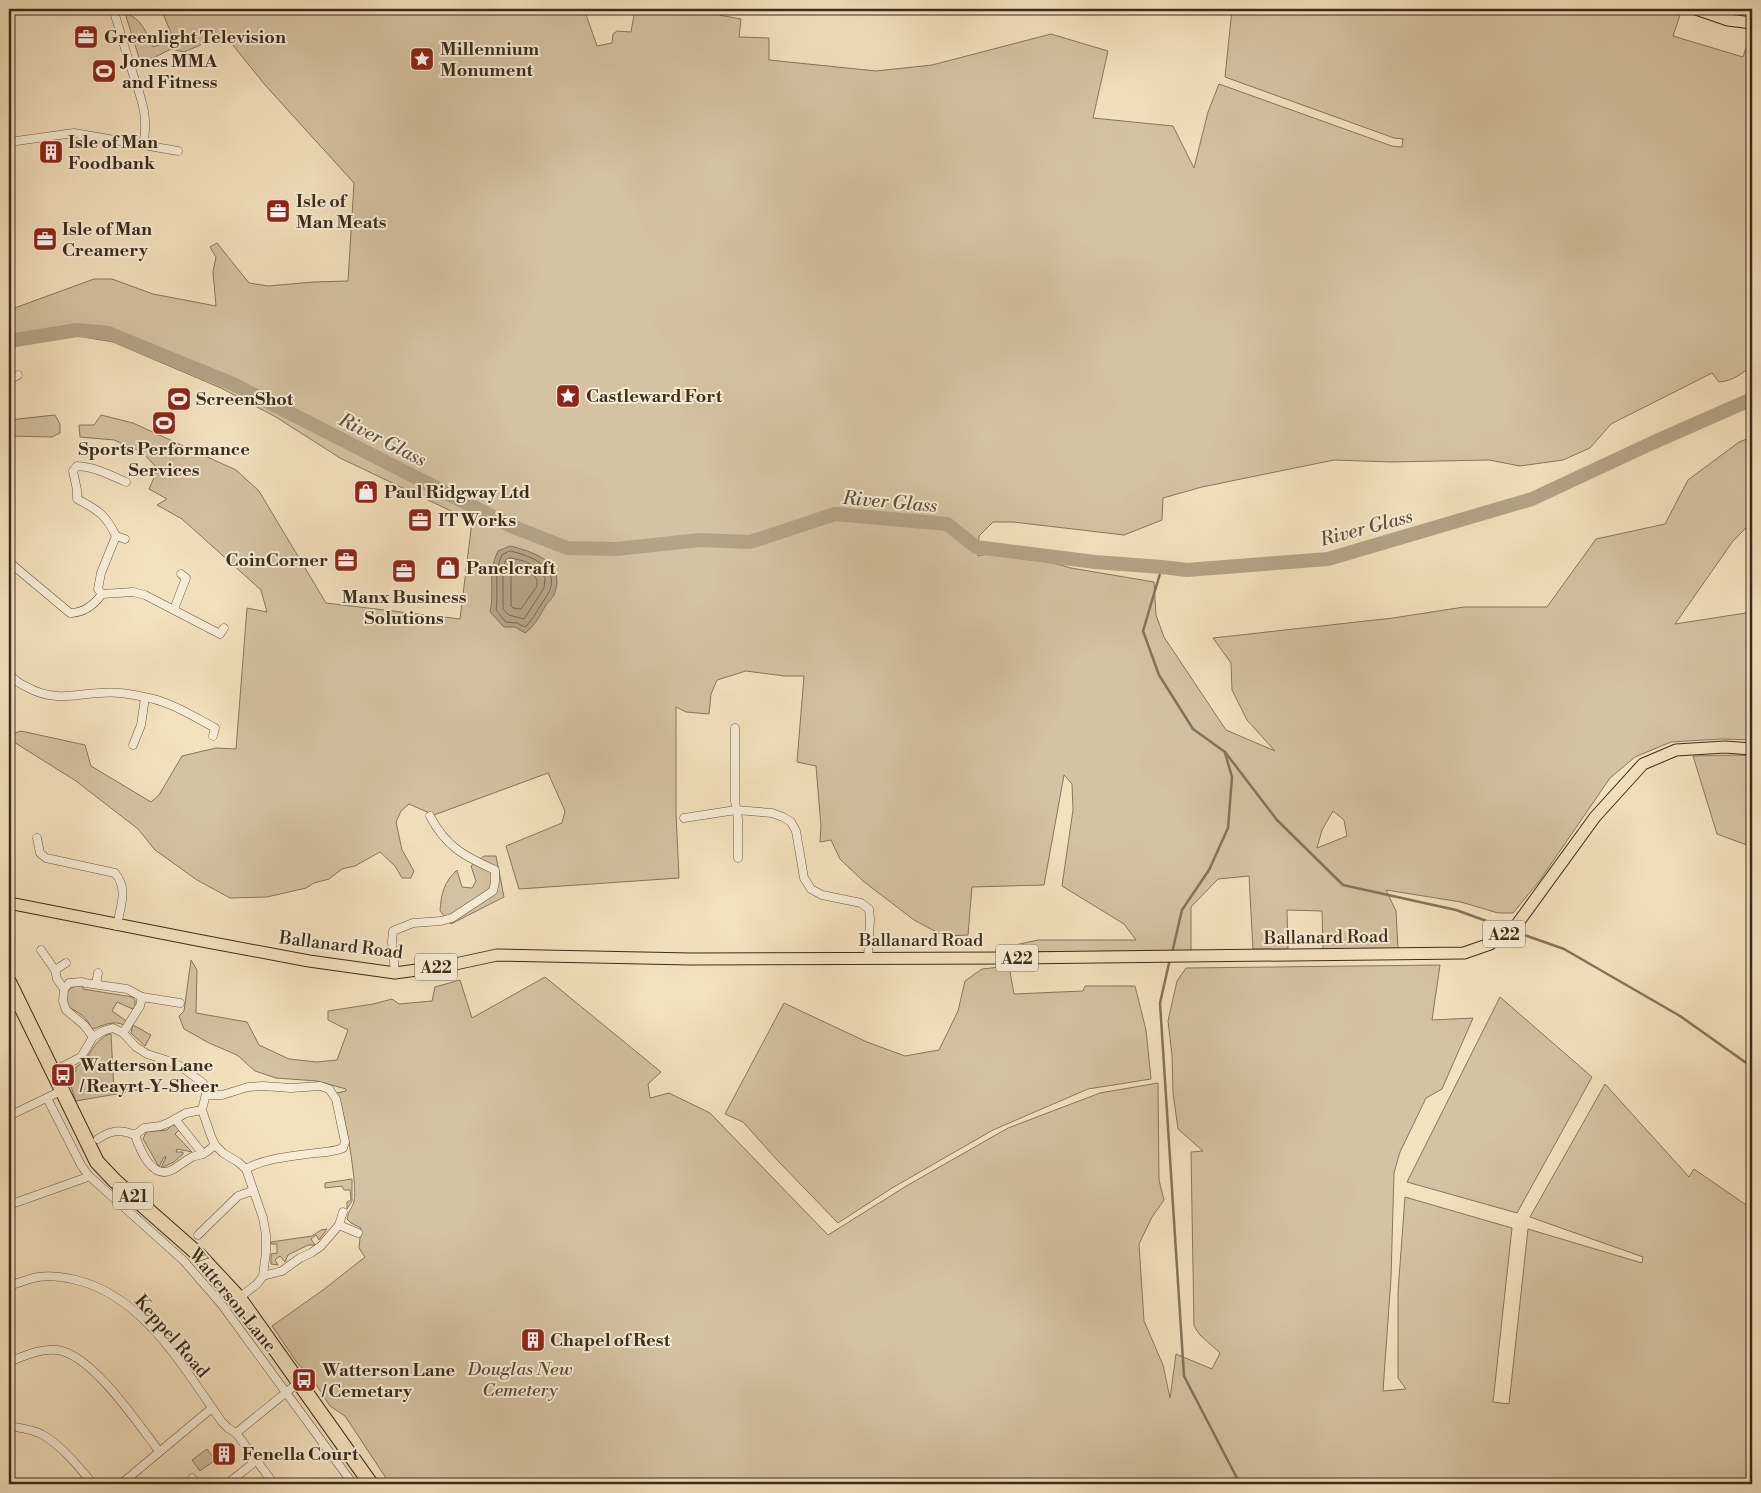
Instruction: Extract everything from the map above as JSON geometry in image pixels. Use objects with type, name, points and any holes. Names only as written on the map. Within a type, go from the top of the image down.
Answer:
[{"type":"highway","name":"A21","points":[[9,982],[97,1162],[115,1181],[199,1255],[238,1298],[371,1484]]},
{"type":"main road","points":[[1696,9],[1728,20],[1752,23]]},
{"type":"main road","name":"Ballanard Road","points":[[9,903],[117,926],[310,961],[395,973],[446,966],[497,955],[868,958],[1171,957],[1464,953],[1490,944],[1515,927],[1595,818],[1643,764],[1676,750],[1725,747],[1752,749]]},
{"type":"street","points":[[113,9],[140,92],[146,120],[143,144]]},
{"type":"street","points":[[9,142],[74,133],[178,151]]},
{"type":"street","points":[[9,380],[18,375]]},
{"type":"street","points":[[125,539],[116,536],[109,522],[97,510],[72,500],[73,471],[77,466],[99,470],[126,482]]},
{"type":"street","points":[[102,594],[98,589],[101,573],[116,536]]},
{"type":"street","points":[[9,562],[70,613],[77,613],[88,609],[97,602],[102,594]]},
{"type":"street","points":[[174,609],[186,577]]},
{"type":"street","points":[[102,594],[133,592],[145,595],[220,634],[224,628]]},
{"type":"street","points":[[9,673],[35,692],[51,696],[120,693],[162,702],[215,728],[214,736]]},
{"type":"street","points":[[133,745],[141,725],[144,698]]},
{"type":"street","points":[[735,728],[734,801],[738,819],[738,858]]},
{"type":"street","points":[[684,818],[736,810],[772,813],[791,822],[796,830],[804,878],[812,889],[822,895],[861,902],[869,910],[868,958]]},
{"type":"street","points":[[395,973],[392,942],[394,931],[413,923],[441,921],[452,918],[493,891],[495,882],[494,870],[454,848],[438,832],[430,816]]},
{"type":"street","points":[[37,838],[40,853],[46,858],[115,873],[122,881],[123,892],[117,926]]},
{"type":"street","points":[[41,950],[55,970],[56,979],[64,989]]},
{"type":"street","points":[[55,970],[66,963]]},
{"type":"street","points":[[96,984],[98,973]]},
{"type":"street","points":[[93,1037],[84,1025],[66,1010],[63,1001],[64,989],[69,983],[84,982],[127,989],[142,996],[180,1003]]},
{"type":"street","points":[[123,1033],[140,1006],[142,996]]},
{"type":"street","points":[[52,1072],[81,1057],[93,1037],[113,1028],[123,1033],[141,1050],[176,1063],[203,1083],[207,1090],[202,1110],[216,1145],[223,1153],[246,1169],[252,1191],[263,1218],[266,1235],[266,1252],[262,1276],[257,1284],[238,1298]]},
{"type":"street","points":[[206,1095],[222,1095],[248,1087],[291,1088],[320,1086],[329,1089],[336,1099],[344,1142],[343,1148],[335,1151],[260,1162],[246,1169]]},
{"type":"street","points":[[9,1116],[61,1091]]},
{"type":"street","name":"Watterson Lane","points":[[47,1098],[88,1175],[199,1276],[256,1350],[352,1484]]},
{"type":"street","points":[[135,1136],[144,1128],[160,1126],[186,1113],[202,1110]]},
{"type":"street","points":[[175,1119],[203,1154]]},
{"type":"street","points":[[103,1138],[114,1130],[135,1136],[150,1166],[156,1171],[170,1171],[216,1145]]},
{"type":"street","points":[[9,1205],[85,1178],[88,1175]]},
{"type":"street","points":[[198,1234],[208,1229],[238,1196],[252,1191]]},
{"type":"street","points":[[262,1276],[282,1271],[321,1246],[339,1225],[343,1212]]},
{"type":"street","points":[[339,1225],[358,1233]]},
{"type":"street","name":"Keppel Road","points":[[9,1286],[39,1277],[64,1277],[88,1283],[111,1293],[130,1307],[146,1322],[181,1365],[212,1408],[228,1428],[236,1433],[274,1484]]},
{"type":"street","points":[[9,1362],[39,1351],[65,1351],[73,1354],[88,1365],[105,1383],[159,1451]]},
{"type":"street","points":[[236,1433],[298,1382]]},
{"type":"street","points":[[121,1484],[212,1408]]},
{"type":"street","points":[[9,1426],[42,1434],[57,1446],[92,1484]]},
{"type":"street","points":[[227,1484],[257,1460]]},
{"type":"green space","points":[[161,9],[584,9],[597,46],[612,43],[613,34],[617,31],[631,32],[635,9],[720,9],[719,15],[741,19],[739,37],[769,38],[769,60],[876,71],[932,65],[1051,34],[1108,51],[1093,118],[1173,126],[1194,168],[1208,112],[1219,84],[1392,146],[1402,147],[1403,139],[1394,138],[1225,77],[1232,9],[1682,9],[1673,36],[1743,57],[1752,29],[1752,366],[1733,379],[1719,382],[1712,373],[1611,424],[1590,448],[1563,460],[1520,466],[1489,460],[1391,462],[1334,460],[1202,487],[1163,498],[1162,520],[1124,535],[1013,522],[993,522],[979,536],[978,556],[986,554],[1053,563],[1071,568],[1154,582],[1156,615],[1164,637],[1226,730],[1275,751],[1247,720],[1232,690],[1231,663],[1213,638],[1393,618],[1464,607],[1547,607],[1596,539],[1665,524],[1688,480],[1739,442],[1752,437],[1752,522],[1733,541],[1675,624],[1752,612],[1752,740],[1722,739],[1671,742],[1635,757],[1610,778],[1540,880],[1513,913],[1498,913],[1461,902],[1386,890],[1396,911],[1398,949],[1323,949],[1322,911],[1287,910],[1288,949],[1253,949],[1249,876],[1218,879],[1191,907],[1191,951],[1004,952],[1006,947],[1038,940],[1136,940],[1124,924],[1062,886],[1073,810],[1072,784],[1064,775],[1044,885],[972,887],[968,935],[944,936],[914,920],[863,881],[840,859],[831,840],[820,842],[821,826],[816,766],[797,762],[804,676],[784,676],[746,671],[717,680],[711,694],[709,714],[686,712],[676,707],[676,813],[679,878],[519,889],[506,846],[562,823],[565,811],[548,773],[434,815],[409,804],[401,811],[396,822],[402,850],[414,871],[411,878],[402,878],[395,866],[380,852],[355,866],[342,869],[329,879],[314,883],[306,888],[267,897],[230,898],[197,880],[155,850],[138,829],[76,781],[9,739],[9,735],[21,731],[85,745],[91,766],[151,802],[159,795],[182,756],[216,748],[236,749],[247,608],[267,612],[261,590],[182,519],[157,505],[167,499],[149,489],[158,469],[142,452],[114,440],[80,437],[79,425],[94,425],[101,415],[133,423],[236,470],[259,491],[326,603],[460,619],[472,521],[340,458],[276,417],[221,388],[113,342],[72,335],[9,344],[9,310],[94,279],[112,279],[153,294],[216,306],[213,272],[216,257],[210,247],[217,243],[249,283],[268,286],[348,281],[354,183],[265,85],[228,39],[212,40],[184,52],[171,49],[141,64],[125,13],[136,18],[146,31],[153,47],[174,40]],"holes":[[[1333,811],[1344,820],[1347,836],[1317,848],[1322,830]]]},
{"type":"green space","name":"ScreenShot","points":[[172,389],[191,401],[186,409],[167,397]]},
{"type":"green space","points":[[55,415],[60,424],[60,433],[52,437],[9,436],[9,420]]},
{"type":"green space","points":[[1693,756],[1752,756],[1752,847],[1717,834]]},
{"type":"green space","points":[[484,856],[496,856],[504,897],[451,924],[440,911],[442,894],[446,884],[457,870],[462,887],[472,888],[476,881],[471,866]]},
{"type":"green space","name":"Douglas New Cemetery","points":[[191,960],[197,970],[196,1013],[247,1022],[259,1045],[289,1059],[317,1062],[337,1060],[348,1030],[328,1020],[328,1011],[392,999],[399,1004],[432,1001],[435,987],[460,980],[472,1018],[545,977],[661,1072],[648,1084],[650,1098],[669,1093],[710,1113],[828,1235],[908,1185],[1008,1128],[1100,1093],[1158,1083],[1159,1180],[1164,1200],[1152,1217],[1139,1244],[1144,1321],[1163,1365],[1170,1398],[1176,1354],[1212,1369],[1220,1353],[1200,1335],[1194,1326],[1191,1152],[1203,1151],[1178,1129],[1173,1093],[1172,1055],[1168,1021],[1177,981],[1186,968],[1440,965],[1432,1020],[1473,1018],[1442,1089],[1426,1098],[1400,1152],[1394,1173],[1391,1278],[1383,1391],[1406,1389],[1398,1378],[1398,1292],[1405,1197],[1512,1228],[1493,1402],[1509,1404],[1528,1229],[1642,1263],[1643,1257],[1530,1217],[1605,1084],[1689,1177],[1694,1169],[1752,1209],[1752,1484],[390,1484],[345,1416],[330,1406],[310,1375],[298,1364],[272,1326],[365,1257],[359,1248],[361,1228],[347,1219],[354,1201],[354,1180],[347,1129],[337,1093],[346,1091],[346,1089],[317,1081],[276,1078],[255,1071],[237,1055],[209,1043],[184,1029],[179,1016],[184,1011]]},
{"type":"green space","points":[[1009,966],[1014,994],[1083,991],[1085,986],[1135,986],[1146,1030],[1151,1079],[1088,1089],[993,1130],[892,1188],[838,1223],[743,1122],[725,1114],[784,1003],[867,1042],[905,1056],[939,1050],[958,1011],[965,981],[982,969]]},
{"type":"green space","points":[[83,985],[83,989],[132,997],[135,1000],[135,1010],[117,1002],[112,1011],[128,1022],[124,1025],[112,1023],[91,1028],[88,1021],[68,1007],[66,998],[70,989]]},
{"type":"green space","points":[[1500,997],[1592,1077],[1517,1213],[1407,1182]]},
{"type":"green space","points":[[133,1025],[151,1035],[145,1046],[131,1033]]},
{"type":"green space","points":[[111,1034],[114,1092],[141,1087],[151,1088],[76,1101],[67,1075],[76,1071],[76,1067],[86,1059],[94,1046]]},
{"type":"green space","points":[[172,1125],[180,1129],[175,1134],[192,1152],[177,1149],[176,1152],[183,1152],[183,1154],[174,1162],[161,1168],[166,1157],[164,1157],[159,1167],[143,1139],[146,1132],[167,1130]]},
{"type":"green space","points":[[352,1179],[352,1201],[347,1209],[347,1202],[351,1200],[350,1190],[344,1190],[342,1186],[325,1188],[325,1183]]},
{"type":"green space","points":[[327,1229],[319,1240],[316,1235],[311,1239],[315,1245],[308,1245],[288,1255],[285,1262],[280,1256],[275,1260],[278,1265],[271,1264],[271,1254],[277,1253],[277,1244],[271,1244],[271,1242],[312,1236],[321,1230]]},
{"type":"green space","points":[[207,1449],[215,1460],[200,1471],[192,1460]]},
{"type":"water","points":[[510,546],[536,555],[551,566],[556,573],[557,582],[554,596],[534,624],[525,633],[515,627],[504,627],[490,612],[492,574],[495,559],[498,551]]},
{"type":"waterway","name":"River Glass","points":[[9,341],[77,330],[108,333],[233,384],[511,526],[567,548],[616,549],[700,540],[750,542],[835,514],[947,524],[976,547],[1095,562],[1187,570],[1328,559],[1532,499],[1752,399]]},
{"type":"waterway","points":[[1162,567],[1143,631],[1159,675],[1193,729],[1225,752],[1277,820],[1343,885],[1456,910],[1506,928]]},
{"type":"waterway","points":[[1172,953],[1182,910],[1209,870],[1228,828],[1232,777],[1225,753]]},
{"type":"waterway","points":[[1516,932],[1564,949],[1680,1016],[1752,1067]]},
{"type":"waterway","points":[[1170,959],[1160,1003],[1184,1376],[1240,1484]]},
{"type":"place","name":"Greenlight Television","points":[[86,37]]},
{"type":"place","name":"Millennium Monument","points":[[422,59]]},
{"type":"place","name":"Jones MMA and Fitness","points":[[104,71]]},
{"type":"place","name":"Isle of Man Foodbank","points":[[51,152]]},
{"type":"place","name":"Isle of Man Meats","points":[[278,211]]},
{"type":"place","name":"Isle of Man Creamery","points":[[45,239]]},
{"type":"place","name":"Castleward Fort","points":[[568,396]]},
{"type":"place","name":"ScreenShot","points":[[179,399]]},
{"type":"place","name":"Sports Performance Services","points":[[164,423]]},
{"type":"place","name":"Paul Ridgway Ltd","points":[[366,492]]},
{"type":"place","name":"IT Works","points":[[420,520]]},
{"type":"place","name":"CoinCorner","points":[[346,560]]},
{"type":"place","name":"Panelcraft","points":[[448,568]]},
{"type":"place","name":"Manx Business Solutions","points":[[404,571]]},
{"type":"place","name":"Watterson Lane / Reayrt-Y-Sheer","points":[[63,1075]]},
{"type":"place","name":"Chapel of Rest","points":[[533,1340]]},
{"type":"place","name":"Watterson Lane / Cemetary","points":[[304,1380]]},
{"type":"place","name":"Fenella Court","points":[[224,1454]]}]
